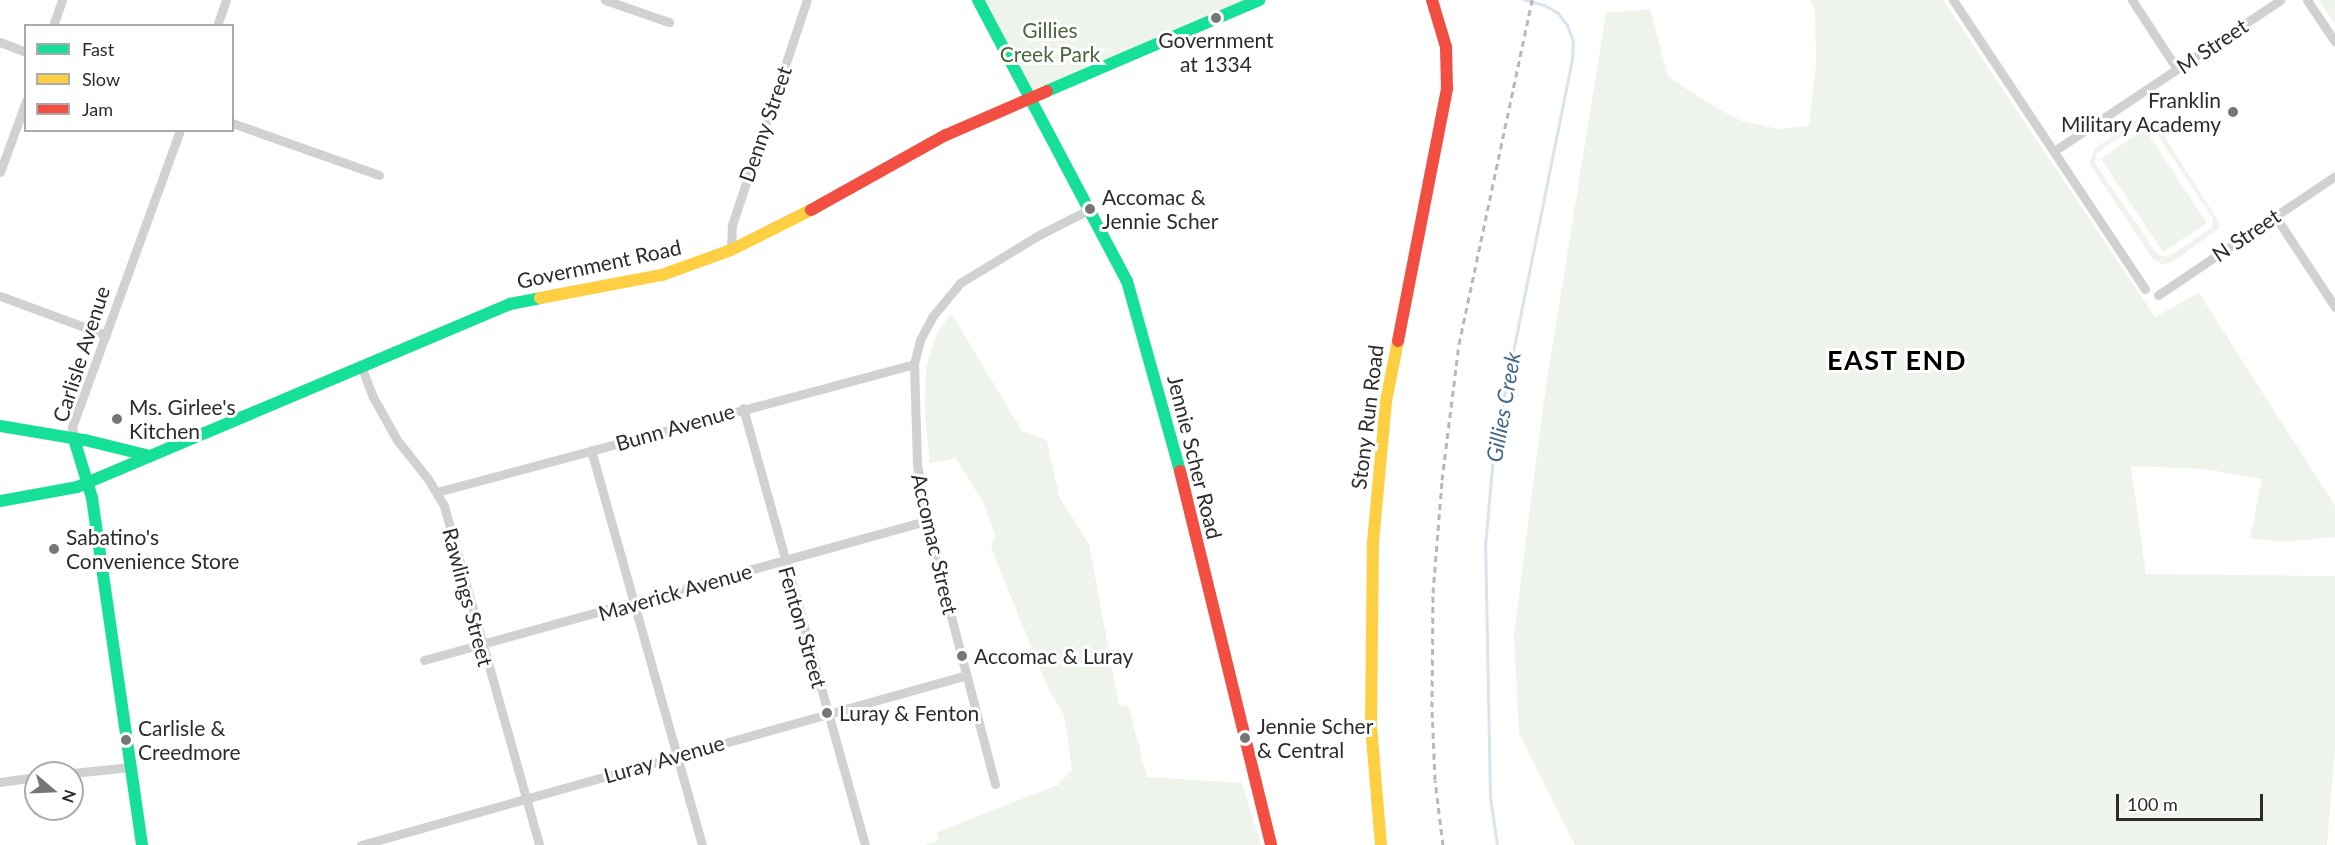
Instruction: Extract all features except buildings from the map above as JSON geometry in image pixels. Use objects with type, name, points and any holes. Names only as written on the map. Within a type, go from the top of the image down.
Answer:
[{"type":"street","points":[[53,24],[62,0]]},
{"type":"street","points":[[218,24],[226,0]]},
{"type":"street","points":[[604,0],[669,22]]},
{"type":"street","name":"Denny Street","points":[[731,250],[732,225],[807,0]]},
{"type":"street","name":"Jennie Scher Road","points":[[978,0],[1127,281],[1172,436],[1271,845]]},
{"type":"street","name":"Government Road","points":[[0,501],[44,495],[86,483],[510,304],[662,275],[731,250],[777,229],[946,135],[1258,0]]},
{"type":"street","name":"Stony Run Road","points":[[1381,845],[1371,727],[1370,641],[1373,542],[1388,390],[1447,88],[1446,48],[1442,25],[1432,0]]},
{"type":"street","points":[[1953,0],[2145,289]]},
{"type":"street","points":[[2132,0],[2178,69]]},
{"type":"street","name":"M Street","points":[[2054,152],[2280,0]]},
{"type":"street","points":[[2307,0],[2335,42]]},
{"type":"street","points":[[0,42],[24,51]]},
{"type":"street","points":[[0,172],[24,106]]},
{"type":"street","points":[[234,124],[379,175]]},
{"type":"street","name":"Carlisle Avenue","points":[[142,845],[93,498],[86,483],[72,427],[179,132]]},
{"type":"street","name":"N Street","points":[[2158,295],[2335,176]]},
{"type":"street","name":"Accomac Street","points":[[995,784],[926,521],[917,465],[914,364],[920,340],[932,317],[960,284],[1039,235],[1090,209]]},
{"type":"street","points":[[2275,216],[2335,307]]},
{"type":"street","points":[[0,296],[106,335]]},
{"type":"street","name":"Bunn Avenue","points":[[437,492],[743,408],[914,364]]},
{"type":"street","name":"Rawlings Street","points":[[361,366],[373,397],[397,440],[437,492],[444,506],[538,845]]},
{"type":"street","name":"Fenton Street","points":[[743,408],[865,845]]},
{"type":"street","points":[[0,426],[150,456]]},
{"type":"street","points":[[591,450],[702,845]]},
{"type":"street","name":"Maverick Avenue","points":[[423,660],[633,604],[926,521]]},
{"type":"street","name":"Luray Avenue","points":[[361,845],[968,675]]},
{"type":"street","points":[[84,772],[131,766]]},
{"type":"street","points":[[0,782],[24,779]]},
{"type":"green space","name":"Gillies Creek Park","points":[[978,0],[1259,0],[1030,98]]},
{"type":"green space","points":[[1810,0],[1943,0],[2155,317],[2199,293],[2335,506],[2335,537],[2279,542],[2250,538],[2262,479],[2204,469],[2131,466],[2146,574],[2335,576],[2335,748],[2327,845],[1575,845],[1519,733],[1514,635],[1544,399],[1606,13],[1650,9],[1668,76],[1703,100],[1739,120],[1777,129],[1809,126],[1816,64],[1815,8]]},
{"type":"green space","points":[[2319,0],[2335,0],[2335,24]]},
{"type":"green space","points":[[2153,119],[2220,224],[2218,229],[2171,263],[2161,264],[2153,259],[2090,161],[2095,148],[2137,120]],"holes":[[[2140,124],[2151,125],[2213,218],[2212,228],[2168,257],[2157,254],[2095,163],[2096,154],[2102,149]]]},
{"type":"green space","points":[[2145,129],[2207,223],[2163,252],[2101,159]]},
{"type":"green space","points":[[951,313],[1022,431],[1047,440],[1059,497],[1089,544],[1119,705],[1129,707],[1147,777],[1242,783],[1261,845],[925,845],[939,840],[937,832],[1058,785],[1072,770],[1064,715],[1048,688],[991,547],[995,535],[984,504],[956,458],[930,463],[925,415],[926,368],[936,336]]},
{"type":"waterway","name":"Gillies Creek","points":[[1497,845],[1490,797],[1485,546],[1494,446],[1572,59],[1573,41],[1567,25],[1558,13],[1544,5],[1525,0]]},
{"type":"railway","points":[[1443,845],[1435,780],[1432,707],[1433,593],[1442,480],[1459,344],[1532,0]]},
{"type":"traffic: fast","points":[[978,0],[1127,281],[1180,471]]},
{"type":"traffic: fast","points":[[1047,91],[1259,0]]},
{"type":"traffic: fast","points":[[0,501],[77,487],[510,304],[540,298]]},
{"type":"traffic: fast","points":[[0,426],[85,440],[150,456]]},
{"type":"traffic: fast","points":[[74,439],[92,498],[142,845]]},
{"type":"traffic: slow","points":[[540,298],[662,275],[731,250],[811,210]]},
{"type":"traffic: slow","points":[[1381,845],[1371,727],[1373,542],[1386,401],[1398,341]]},
{"type":"traffic: jam","points":[[1398,341],[1447,88],[1446,47],[1432,0]]},
{"type":"traffic: jam","points":[[811,210],[946,135],[1047,91]]},
{"type":"traffic: jam","points":[[1180,471],[1271,845]]},
{"type":"place","name":"Government at 1334","points":[[1216,18]]},
{"type":"place","name":"Franklin Military Academy","points":[[2233,112]]},
{"type":"place","name":"Accomac & Jennie Scher","points":[[1090,209]]},
{"type":"place","name":"Ms. Girlee's Kitchen","points":[[117,419]]},
{"type":"place","name":"Sabatino's Convenience Store","points":[[54,549]]},
{"type":"place","name":"Accomac & Luray","points":[[962,656]]},
{"type":"place","name":"Luray & Fenton","points":[[827,713]]},
{"type":"place","name":"Jennie Scher & Central","points":[[1245,738]]},
{"type":"place","name":"Carlisle & Creedmore","points":[[126,740]]},
{"type":"district","name":"EAST END","points":[[1897,360]]}]
